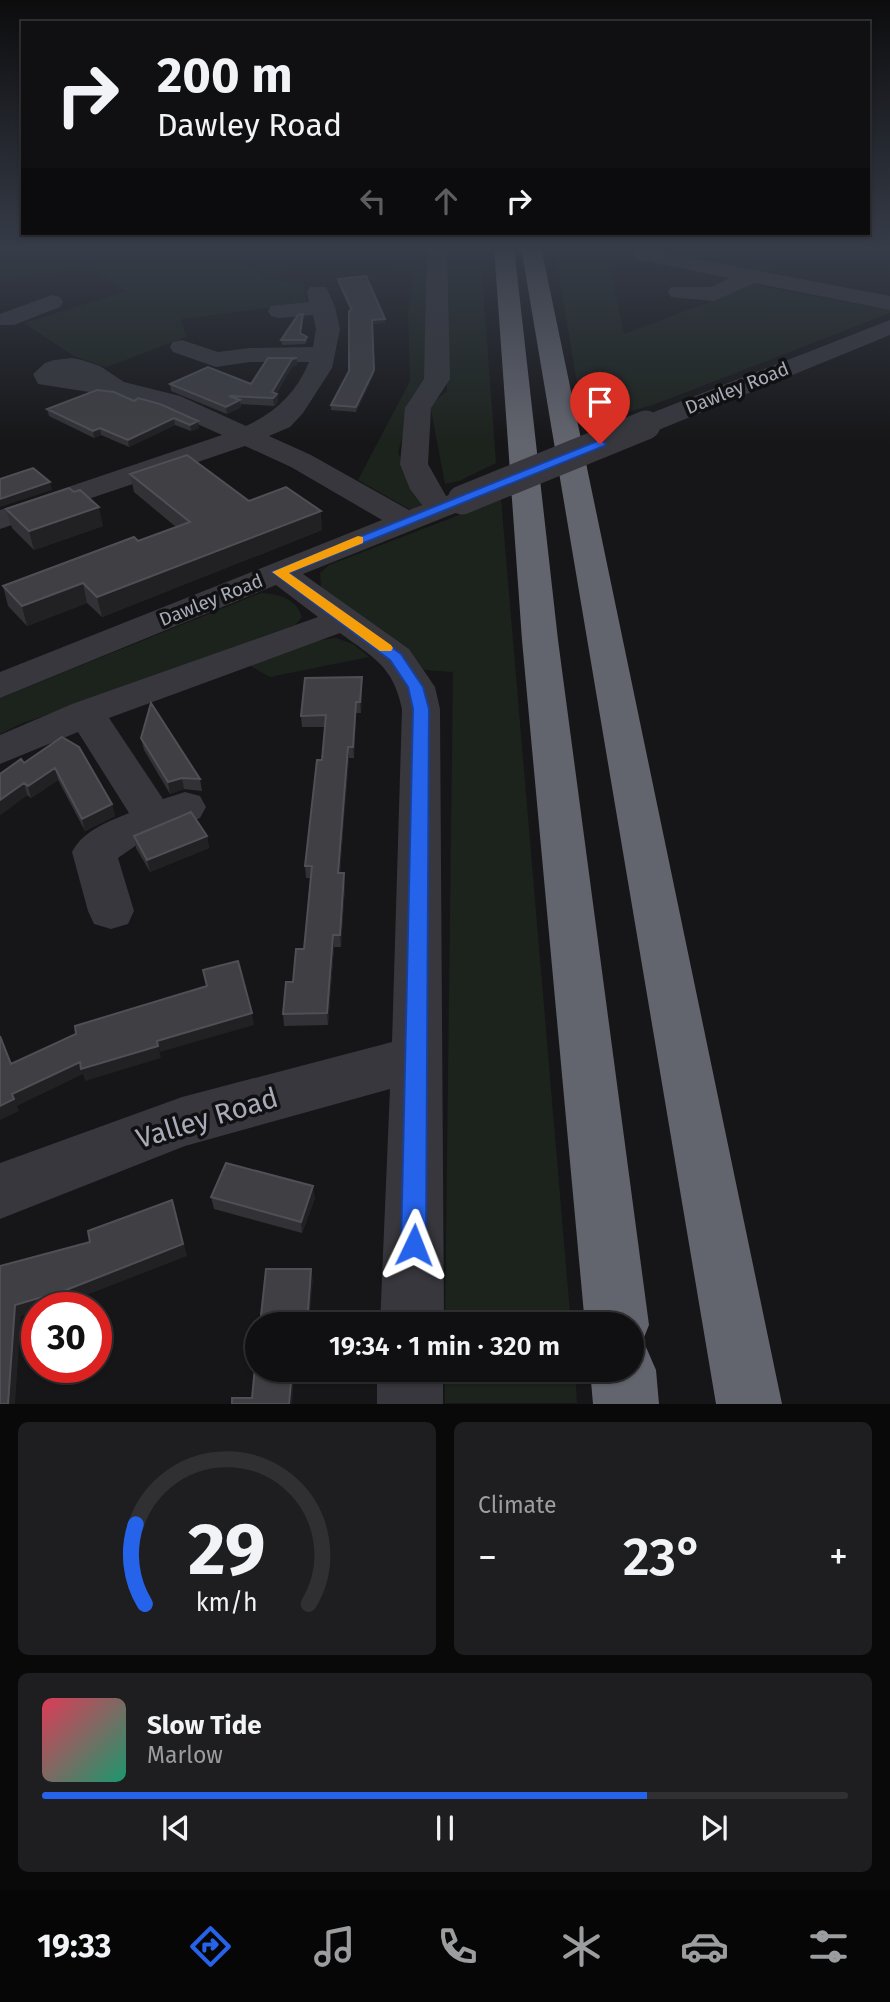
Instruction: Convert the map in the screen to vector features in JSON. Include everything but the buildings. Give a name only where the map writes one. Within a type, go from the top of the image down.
[{"type":"highway","points":[[529,313],[540,640],[616,1312]]},
{"type":"highway","points":[[539,313],[749,1404]]},
{"type":"highway","points":[[624,1382],[626,1404]]},
{"type":"street","points":[[8,320],[26,313]]},
{"type":"street","points":[[0,520],[247,436],[280,421],[294,407],[324,354],[328,329],[324,313]]},
{"type":"street","points":[[437,313],[437,379],[418,408],[414,464],[425,489],[451,504]]},
{"type":"street","name":"Dawley Road","points":[[0,686],[890,327]]},
{"type":"street","points":[[182,347],[216,360],[250,355],[324,354]]},
{"type":"street","points":[[114,388],[171,402],[247,436],[301,461],[407,521]]},
{"type":"street","points":[[279,572],[342,619],[378,641],[398,660],[416,687],[421,709],[412,1312]]},
{"type":"street","points":[[0,751],[86,713],[314,632],[342,619]]},
{"type":"street","points":[[86,713],[154,820],[94,852],[111,911]]},
{"type":"street","name":"Valley Road","points":[[0,1191],[182,1122],[418,1058]]},
{"type":"street","points":[[410,1382],[410,1404]]},
{"type":"shaded area","points":[[58,313],[232,313],[181,319],[186,337],[107,367],[73,356],[24,323]]},
{"type":"shaded area","points":[[408,313],[427,313],[428,377],[411,408],[398,452],[410,486],[422,496],[421,505],[411,510],[358,480],[410,381]]},
{"type":"shaded area","points":[[446,313],[485,313],[496,463],[459,481],[445,484],[430,404],[447,391]]},
{"type":"shaded area","points":[[565,313],[619,313],[624,334],[681,313],[890,313],[653,405],[584,424]]},
{"type":"shaded area","points":[[501,499],[570,1312],[445,1312],[453,672],[412,669],[321,587],[320,573],[329,565]]},
{"type":"shaded area","points":[[261,593],[292,602],[302,617],[295,625],[18,725],[0,734],[0,698]]},
{"type":"shaded area","points":[[336,638],[353,644],[369,657],[270,677],[247,664],[321,640]]},
{"type":"shaded area","points":[[445,1382],[576,1382],[577,1403],[445,1403]]},
{"type":"slow traffic","points":[[358,540],[279,572],[386,648]]},
{"type":"route","points":[[414,1245],[421,709],[416,687],[396,657],[378,641],[342,619],[279,572],[600,444]]}]
